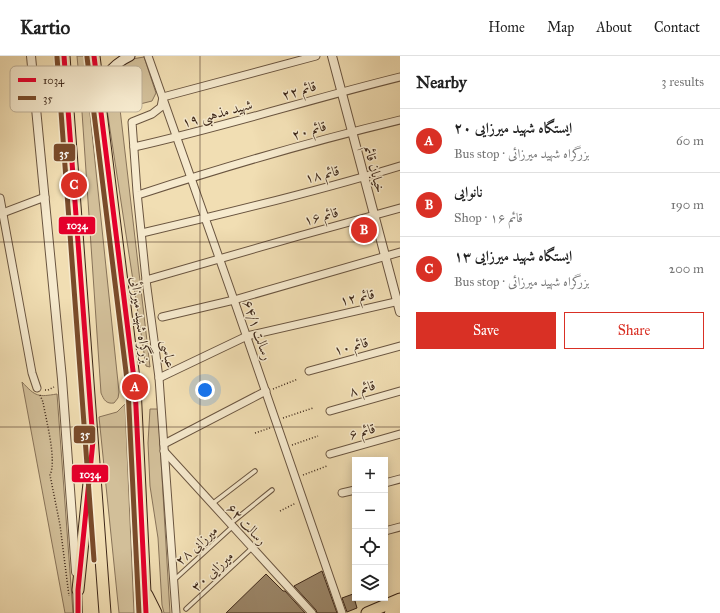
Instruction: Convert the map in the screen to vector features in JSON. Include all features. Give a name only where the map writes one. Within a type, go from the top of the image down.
[{"type":"highway","points":[[64,56],[65,66]]},
{"type":"highway","name":"بزرگراه شهید میرزائی","points":[[94,56],[95,66]]},
{"type":"highway","points":[[68,112],[105,613]]},
{"type":"highway","name":"بزرگراه شهید میرزائی","points":[[101,112],[135,386],[146,613]]},
{"type":"highway","points":[[78,590],[93,441]]},
{"type":"highway","points":[[145,591],[156,613]]},
{"type":"highway","points":[[367,613],[400,599]]},
{"type":"main road","points":[[115,66],[130,56]]},
{"type":"main road","points":[[145,591],[150,613]]},
{"type":"main road","points":[[390,613],[400,609]]},
{"type":"street","points":[[31,56],[32,66]]},
{"type":"street","name":"رسالت ۶۴/۱","points":[[148,56],[206,218],[342,613]]},
{"type":"street","points":[[163,97],[316,56]]},
{"type":"street","name":"خیابان قائم","points":[[332,56],[385,256],[399,301],[400,312]]},
{"type":"street","name":"قائم ۲۲","points":[[264,113],[341,91],[400,77]]},
{"type":"street","name":"عباسی","points":[[163,97],[160,107],[152,114],[132,122],[146,280],[159,378],[176,613]]},
{"type":"street","points":[[37,112],[62,379],[78,590],[78,613]]},
{"type":"street","name":"شهید مذهبی ۱۹","points":[[134,147],[177,137],[264,113]]},
{"type":"street","name":"قائم ۲۰","points":[[141,194],[274,154],[400,120]]},
{"type":"street","name":"قائم ۱۸","points":[[142,233],[364,177],[400,166]]},
{"type":"street","points":[[1,213],[45,197]]},
{"type":"street","points":[[0,198],[1,213],[32,373],[37,388]]},
{"type":"street","name":"قائم ۱۶","points":[[146,280],[400,208]]},
{"type":"street","points":[[162,317],[234,300],[400,252]]},
{"type":"street","name":"قائم ۱۲","points":[[159,378],[247,336],[399,301]]},
{"type":"street","name":"قائم ۱۰","points":[[310,371],[400,346]]},
{"type":"street","name":"قائم ۸","points":[[330,411],[400,391]]},
{"type":"street","points":[[164,448],[266,392]]},
{"type":"street","name":"قائم ۶","points":[[330,454],[400,434]]},
{"type":"street","name":"رسالت ۶۲","points":[[164,448],[212,505],[312,613]]},
{"type":"street","points":[[388,482],[400,479]]},
{"type":"street","points":[[342,493],[352,491]]},
{"type":"street","points":[[388,530],[400,527]]},
{"type":"lane","points":[[212,505],[255,471]]},
{"type":"lane","name":"میرزایی ۲۸","points":[[174,580],[231,526],[272,490]]},
{"type":"lane","name":"میرزایی ۳۰","points":[[186,609],[252,548]]},
{"type":"path","points":[[37,388],[48,390],[56,386],[62,379]]},
{"type":"path","points":[[266,392],[298,379]]},
{"type":"path","points":[[37,388],[43,402],[51,451],[53,468],[50,475],[60,525],[69,598]]},
{"type":"path","points":[[255,434],[276,423],[313,408]]},
{"type":"path","points":[[285,447],[318,436]]},
{"type":"path","points":[[295,478],[327,466]]},
{"type":"path","points":[[280,512],[303,499]]},
{"type":"shaded area","points":[[77,56],[84,56],[85,66],[78,66]]},
{"type":"shaded area","points":[[144,57],[156,93],[152,101],[142,104],[142,66],[120,66],[126,60]]},
{"type":"shaded area","points":[[82,112],[90,112],[119,392],[118,398],[114,403],[109,403],[106,401],[101,393]]},
{"type":"shaded area","points":[[107,112],[120,112],[150,367],[146,366]]},
{"type":"shaded area","points":[[22,382],[31,391],[38,395],[45,396],[57,394],[73,613],[65,613]]},
{"type":"shaded area","points":[[125,404],[134,613],[119,613],[99,417],[117,412]]},
{"type":"shaded area","points":[[150,409],[158,409],[170,613],[164,613],[162,605],[158,538],[150,486],[148,443]]},
{"type":"building","points":[[322,571],[337,613],[317,613],[294,586]]},
{"type":"building","points":[[266,574],[283,591],[285,591],[305,613],[226,613]]},
{"type":"building","points":[[352,594],[352,601],[355,601],[357,608],[347,612],[342,598]]},
{"type":"transit line","name":"1034","points":[[64,56],[65,66]]},
{"type":"transit line","name":"1034","points":[[94,56],[95,66]]},
{"type":"transit line","name":"35","points":[[57,57],[58,66]]},
{"type":"transit line","name":"35","points":[[87,57],[88,66]]},
{"type":"transit line","name":"35","points":[[61,112],[94,560]]},
{"type":"transit line","name":"1034","points":[[68,112],[93,441],[78,590],[78,613]]},
{"type":"transit line","name":"35","points":[[94,112],[128,388],[139,613]]},
{"type":"transit line","name":"1034","points":[[101,112],[135,387],[146,613]]},
{"type":"place","name":"ایستگاه شهید میرزایی ۱۳","points":[[74,185]]},
{"type":"place","name":"نانوایی","points":[[364,230]]},
{"type":"place","name":"ایستگاه شهید میرزایی ۲۰","points":[[135,387]]}]
